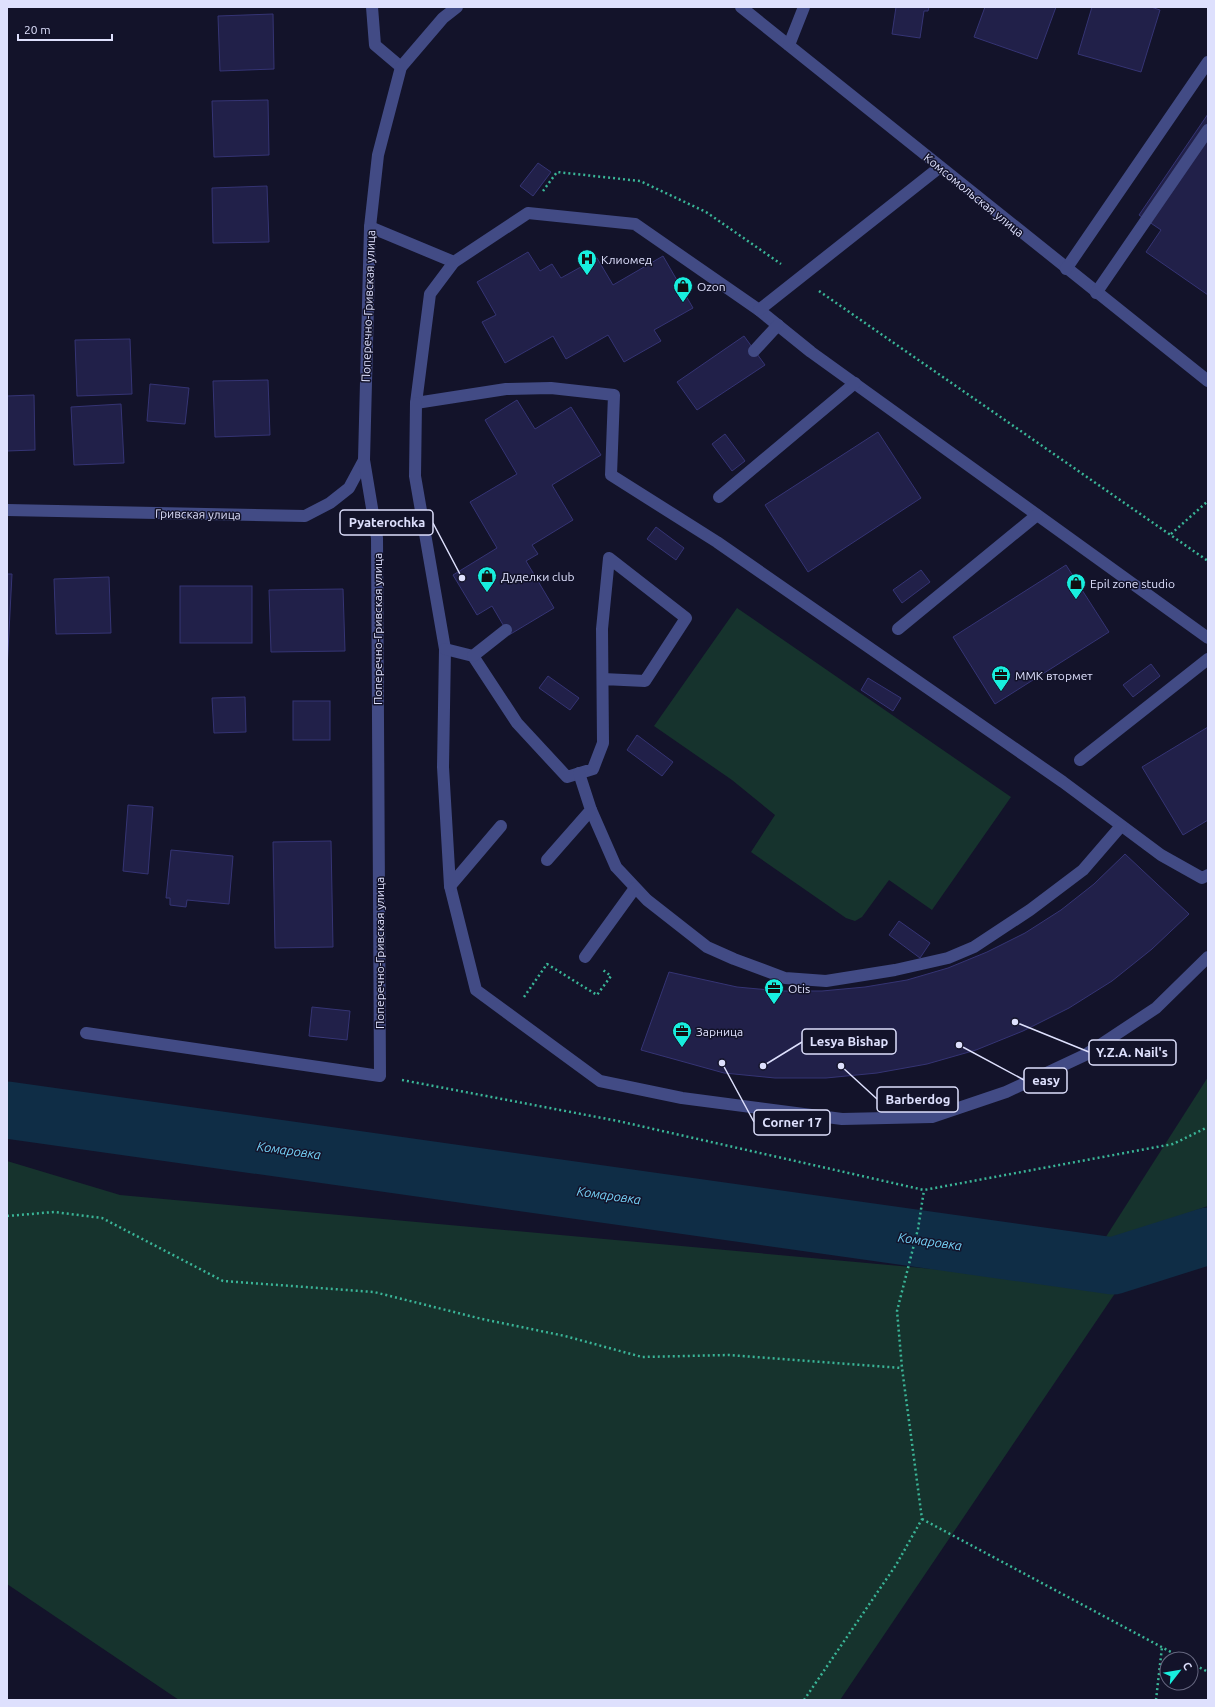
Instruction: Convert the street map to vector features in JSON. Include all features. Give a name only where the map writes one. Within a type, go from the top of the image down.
[{"type":"street","points":[[372,7],[375,45],[402,67],[443,18],[457,7]]},
{"type":"street","name":"Комсомольская улица","points":[[741,7],[1066,269],[1208,381]]},
{"type":"street","points":[[789,45],[804,7]]},
{"type":"street","points":[[1066,269],[1208,62]]},
{"type":"street","name":"Поперечно-Гривская улица","points":[[380,1076],[377,538],[364,460],[370,228],[378,155],[402,67]]},
{"type":"street","points":[[1096,293],[1208,130]]},
{"type":"street","points":[[759,310],[940,167]]},
{"type":"street","points":[[1208,638],[855,384],[759,310],[635,224],[528,213],[454,262],[430,294],[416,403],[415,476],[445,649],[443,767],[450,886],[476,990],[600,1081],[682,1098],[842,1119],[932,1117],[1006,1092],[1085,1055],[1156,1008],[1208,957]]},
{"type":"street","points":[[370,228],[454,262]]},
{"type":"street","points":[[754,350],[778,325]]},
{"type":"street","points":[[719,497],[855,384]]},
{"type":"street","points":[[416,403],[506,389],[552,388],[614,395],[611,475],[717,542],[1063,782],[1161,855],[1202,878],[1208,875]]},
{"type":"street","name":"Гривская улица","points":[[7,510],[305,516],[330,502],[349,488],[364,460]]},
{"type":"street","points":[[898,629],[1037,515]]},
{"type":"street","points":[[445,649],[473,656],[517,722],[567,777],[593,769],[603,742],[602,629],[609,558],[686,618],[645,681],[603,679]]},
{"type":"street","points":[[473,656],[506,630]]},
{"type":"street","points":[[1080,760],[1208,660]]},
{"type":"street","points":[[579,773],[591,810],[616,867],[647,900],[707,947],[734,960],[785,978],[826,981],[895,970],[948,958],[974,947],[1030,910],[1083,870],[1121,826]]},
{"type":"street","points":[[547,860],[591,810]]},
{"type":"street","points":[[450,886],[501,826]]},
{"type":"street","points":[[585,957],[635,888]]},
{"type":"street","points":[[86,1033],[380,1076]]},
{"type":"path","points":[[528,213],[557,172],[640,181],[706,212],[1208,561]]},
{"type":"path","points":[[1171,534],[1208,501]]},
{"type":"path","points":[[511,1016],[547,964],[597,995]]},
{"type":"path","points":[[380,1076],[618,1120],[924,1190],[1172,1144],[1208,1127]]},
{"type":"path","points":[[804,1700],[896,1565],[922,1519],[902,1368],[897,1311],[918,1229],[924,1190]]},
{"type":"path","points":[[7,1216],[54,1212],[102,1218],[223,1281],[374,1292],[482,1319],[565,1336],[642,1357],[729,1354],[902,1368]]},
{"type":"path","points":[[922,1519],[1169,1651]]},
{"type":"path","points":[[1156,1700],[1162,1647]]},
{"type":"path","points":[[1199,1667],[1208,1672]]},
{"type":"green space","points":[[737,608],[1011,797],[932,910],[889,880],[862,917],[855,921],[846,918],[751,852],[775,815],[732,780],[654,726]]},
{"type":"green space","points":[[1208,1077],[1208,1206],[1102,1243]]},
{"type":"green space","points":[[7,1161],[120,1195],[1120,1286],[840,1700],[179,1700],[7,1584]]},
{"type":"building","points":[[896,7],[929,7],[928,11],[924,11],[920,38],[892,34]]},
{"type":"building","points":[[985,7],[1056,7],[1037,59],[974,37]]},
{"type":"building","points":[[1092,7],[1151,7],[1160,10],[1141,72],[1078,54]]},
{"type":"building","points":[[273,14],[274,69],[220,71],[218,16]]},
{"type":"building","points":[[268,100],[269,155],[214,157],[212,101]]},
{"type":"building","points":[[1208,114],[1208,295],[1146,252],[1161,230],[1139,215]]},
{"type":"building","points":[[538,163],[551,172],[533,196],[520,186]]},
{"type":"building","points":[[267,186],[269,242],[213,243],[212,188]]},
{"type":"building","points":[[528,252],[540,271],[552,264],[561,278],[597,258],[613,285],[663,256],[693,308],[654,330],[661,341],[624,362],[608,335],[566,359],[553,336],[505,363],[482,322],[496,315],[477,282]]},
{"type":"building","points":[[744,336],[765,365],[697,410],[677,382]]},
{"type":"building","points":[[130,339],[132,394],[77,396],[75,340]]},
{"type":"building","points":[[268,380],[270,435],[215,437],[213,381]]},
{"type":"building","points":[[150,384],[189,388],[185,424],[147,421]]},
{"type":"building","points":[[34,395],[35,450],[7,451],[7,396]]},
{"type":"building","points":[[517,400],[535,429],[571,407],[601,455],[552,485],[573,520],[532,545],[538,554],[526,561],[554,608],[509,635],[492,606],[477,615],[453,575],[497,548],[470,502],[517,474],[485,420]]},
{"type":"building","points":[[121,404],[124,463],[74,465],[71,407]]},
{"type":"building","points":[[878,432],[921,498],[808,572],[765,505]]},
{"type":"building","points":[[725,434],[745,461],[732,471],[712,444]]},
{"type":"building","points":[[656,527],[684,548],[676,560],[647,539]]},
{"type":"building","points":[[1066,565],[1109,632],[995,704],[953,637]]},
{"type":"building","points":[[921,570],[930,582],[902,603],[893,590]]},
{"type":"building","points":[[7,574],[12,574],[7,670]]},
{"type":"building","points":[[109,577],[111,633],[56,634],[54,579]]},
{"type":"building","points":[[180,586],[252,586],[252,643],[180,643]]},
{"type":"building","points":[[343,589],[345,651],[271,652],[269,590]]},
{"type":"building","points":[[1151,664],[1160,676],[1133,697],[1123,685]]},
{"type":"building","points":[[548,676],[579,698],[570,710],[539,688]]},
{"type":"building","points":[[868,678],[901,698],[893,711],[861,690]]},
{"type":"building","points":[[245,697],[246,732],[214,733],[212,698]]},
{"type":"building","points":[[293,701],[330,701],[330,740],[293,740]]},
{"type":"building","points":[[1208,727],[1208,820],[1183,835],[1142,767]]},
{"type":"building","points":[[637,735],[673,762],[662,776],[627,750]]},
{"type":"building","points":[[128,805],[153,807],[148,874],[123,871]]},
{"type":"building","points":[[331,841],[333,947],[275,948],[273,842]]},
{"type":"building","points":[[171,850],[233,856],[229,904],[187,900],[186,907],[170,905],[170,898],[166,898]]},
{"type":"building","points":[[1125,854],[1189,914],[1152,949],[1112,981],[1069,1008],[1023,1031],[976,1050],[927,1064],[877,1073],[826,1078],[775,1078],[724,1073],[641,1050],[669,972],[737,987],[780,991],[822,991],[865,987],[907,980],[948,968],[987,952],[1025,933],[1061,910],[1094,884]]},
{"type":"building","points":[[899,921],[930,943],[920,958],[889,935]]},
{"type":"building","points":[[312,1007],[350,1011],[347,1040],[309,1036]]},
{"type":"waterway","name":"Комаровка","points":[[7,1110],[1113,1266],[1208,1236]]},
{"type":"place","name":"Клиомед","points":[[587,276]]},
{"type":"place","name":"Ozon","points":[[683,303]]},
{"type":"place","name":"Pyaterochka","points":[[462,578]]},
{"type":"place","name":"Дуделки club","points":[[487,593]]},
{"type":"place","name":"Epil zone studio","points":[[1076,600]]},
{"type":"place","name":"ММК втормет","points":[[1001,692]]},
{"type":"place","name":"Otis","points":[[774,1005]]},
{"type":"place","name":"Y.Z.A. Nail's","points":[[1015,1022]]},
{"type":"place","name":"easy","points":[[959,1045]]},
{"type":"place","name":"Зарница","points":[[682,1048]]},
{"type":"place","name":"Corner 17","points":[[722,1063]]},
{"type":"place","name":"Lesya Bishap","points":[[763,1066]]},
{"type":"place","name":"Barberdog","points":[[841,1066]]}]
